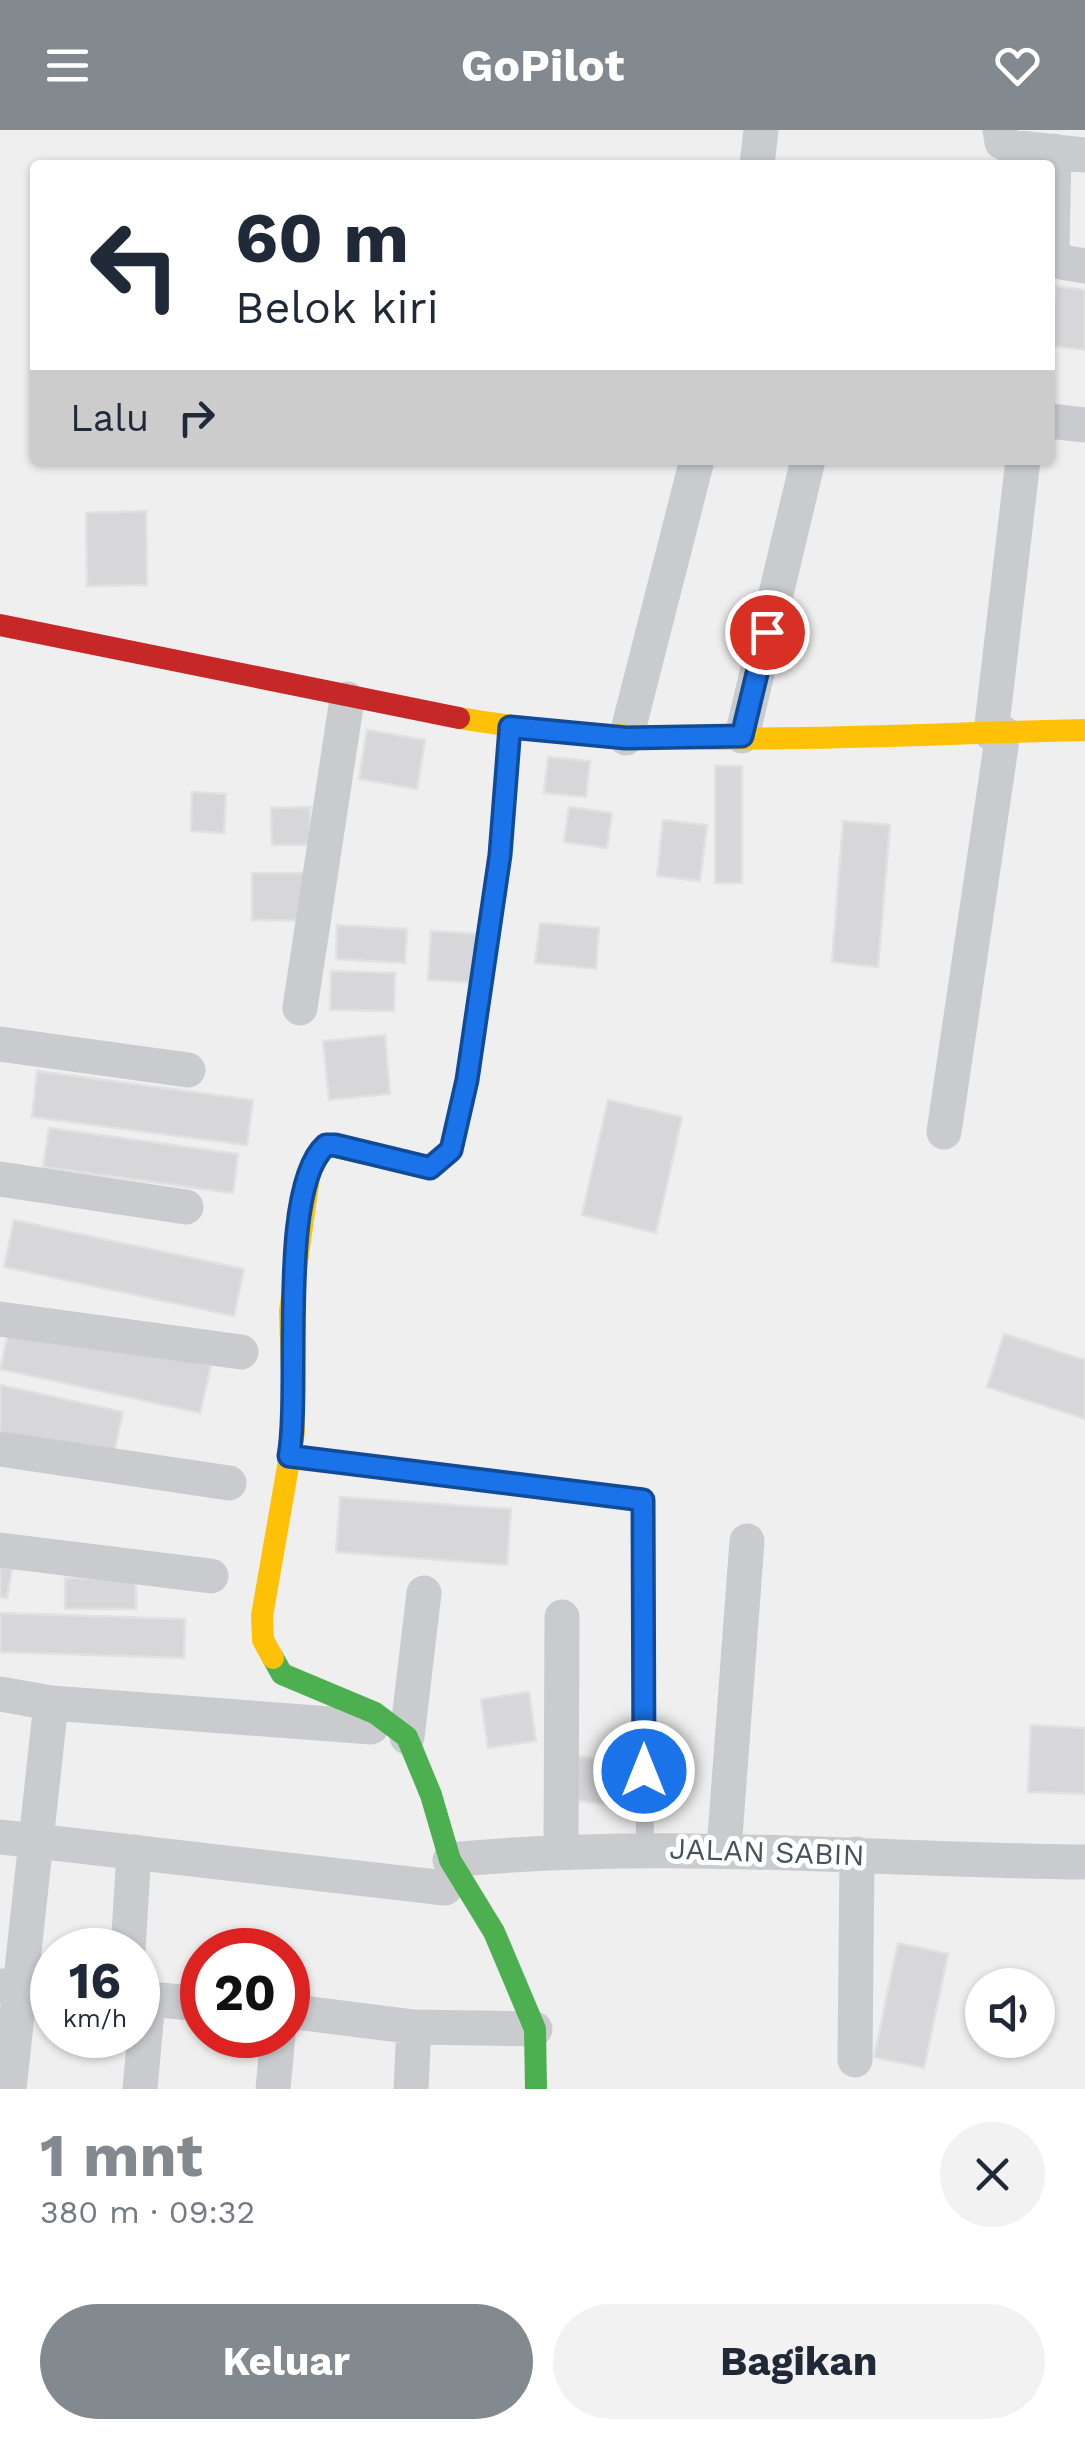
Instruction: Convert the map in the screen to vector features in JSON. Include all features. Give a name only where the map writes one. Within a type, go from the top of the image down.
[{"type":"street","points":[[757,160],[760,130]]},
{"type":"street","points":[[1000,130],[1002,142],[1012,147],[1070,153],[1063,266]]},
{"type":"street","points":[[1055,422],[1085,425]]},
{"type":"street","points":[[626,738],[696,465]]},
{"type":"street","points":[[742,736],[807,465]]},
{"type":"street","points":[[944,1132],[997,734],[1024,465]]},
{"type":"street","points":[[0,625],[347,699],[510,727],[626,738],[1085,730]]},
{"type":"street","points":[[300,1008],[347,699]]},
{"type":"street","points":[[510,727],[481,993],[451,1150],[430,1168],[335,1145],[326,1145],[316,1154],[300,1221],[290,1311],[294,1432],[262,1616],[263,1640],[282,1674],[376,1713],[407,1737],[432,1796],[448,1874],[494,1932],[535,2029],[536,2089]]},
{"type":"street","points":[[0,1044],[188,1070]]},
{"type":"street","points":[[0,1179],[186,1206]]},
{"type":"street","points":[[0,1319],[241,1352]]},
{"type":"street","points":[[0,1449],[229,1484]]},
{"type":"street","points":[[724,1850],[747,1541]]},
{"type":"street","points":[[0,1550],[211,1576]]},
{"type":"street","points":[[407,1737],[424,1592]]},
{"type":"street","points":[[561,1849],[562,1616]]},
{"type":"street","points":[[0,1694],[51,1702],[372,1728]]},
{"type":"street","points":[[9,2089],[24,1988],[17,1839],[51,1702]]},
{"type":"street","name":"JALAN SABIN","points":[[17,1839],[134,1852],[448,1874],[561,1849],[724,1850],[1085,1862]]},
{"type":"street","points":[[129,1928],[134,1852]]},
{"type":"street","points":[[855,2060],[857,1854]]},
{"type":"street","points":[[310,2013],[414,2026],[535,2029]]},
{"type":"street","points":[[411,2089],[414,2026]]},
{"type":"street","points":[[140,2089],[141,2058]]},
{"type":"street","points":[[273,2089],[276,2058]]},
{"type":"lane","points":[[289,1456],[643,1500],[645,1849]]},
{"type":"building","points":[[1056,286],[1085,290],[1085,350],[1055,347]]},
{"type":"building","points":[[146,511],[147,585],[87,586],[86,513]]},
{"type":"building","points":[[367,730],[425,740],[417,789],[359,779]]},
{"type":"building","points":[[548,757],[590,761],[586,797],[544,793]]},
{"type":"building","points":[[715,766],[742,766],[742,883],[715,883]]},
{"type":"building","points":[[192,792],[226,794],[224,833],[191,831]]},
{"type":"building","points":[[310,807],[311,845],[272,845],[271,808]]},
{"type":"building","points":[[569,807],[612,813],[607,848],[564,842]]},
{"type":"building","points":[[663,820],[707,825],[700,881],[657,876]]},
{"type":"building","points":[[843,821],[890,825],[878,967],[832,962]]},
{"type":"building","points":[[252,873],[314,873],[313,921],[252,920]]},
{"type":"building","points":[[540,923],[599,928],[596,969],[535,963]]},
{"type":"building","points":[[337,925],[407,929],[405,963],[336,959]]},
{"type":"building","points":[[431,931],[482,934],[479,983],[428,980]]},
{"type":"building","points":[[331,971],[395,973],[394,1011],[330,1010]]},
{"type":"building","points":[[385,1035],[390,1094],[329,1100],[323,1041]]},
{"type":"building","points":[[37,1071],[253,1100],[247,1145],[32,1117]]},
{"type":"building","points":[[608,1100],[682,1117],[656,1233],[582,1215]]},
{"type":"building","points":[[49,1128],[238,1154],[233,1193],[43,1167]]},
{"type":"building","points":[[14,1220],[244,1269],[234,1316],[4,1267]]},
{"type":"building","points":[[11,1322],[211,1365],[200,1413],[0,1369]]},
{"type":"building","points":[[1004,1334],[1085,1360],[1085,1419],[987,1387]]},
{"type":"building","points":[[0,1385],[123,1412],[113,1457],[0,1433]]},
{"type":"building","points":[[340,1497],[511,1509],[507,1565],[336,1552]]},
{"type":"building","points":[[0,1567],[12,1569],[7,1598],[0,1597]]},
{"type":"building","points":[[65,1578],[136,1578],[136,1609],[65,1609]]},
{"type":"building","points":[[0,1613],[185,1619],[184,1658],[0,1652]]},
{"type":"building","points":[[529,1692],[536,1741],[488,1748],[481,1699]]},
{"type":"building","points":[[1031,1725],[1085,1728],[1085,1794],[1028,1792]]},
{"type":"building","points":[[572,1755],[636,1766],[629,1809],[565,1798]]},
{"type":"building","points":[[898,1943],[948,1954],[924,2068],[874,2057]]},
{"type":"traffic: fast","points":[[310,1170],[326,1145],[430,1168],[451,1150],[467,1080],[500,855],[510,727]]},
{"type":"traffic: fast","points":[[273,1658],[282,1674],[375,1713],[407,1737],[431,1795],[450,1860],[494,1932],[535,2029],[536,2089]]},
{"type":"traffic: slow","points":[[459,718],[536,729],[693,738],[1085,730]]},
{"type":"traffic: slow","points":[[273,1658],[263,1640],[262,1616],[294,1432],[290,1311],[310,1170]]},
{"type":"traffic: jam","points":[[0,625],[459,718]]},
{"type":"route","points":[[644,1771],[643,1500],[289,1456],[294,1432],[290,1311],[300,1221],[316,1154],[326,1145],[335,1145],[430,1168],[451,1150],[481,993],[500,855],[510,727],[626,738],[742,736],[767,632]]}]
